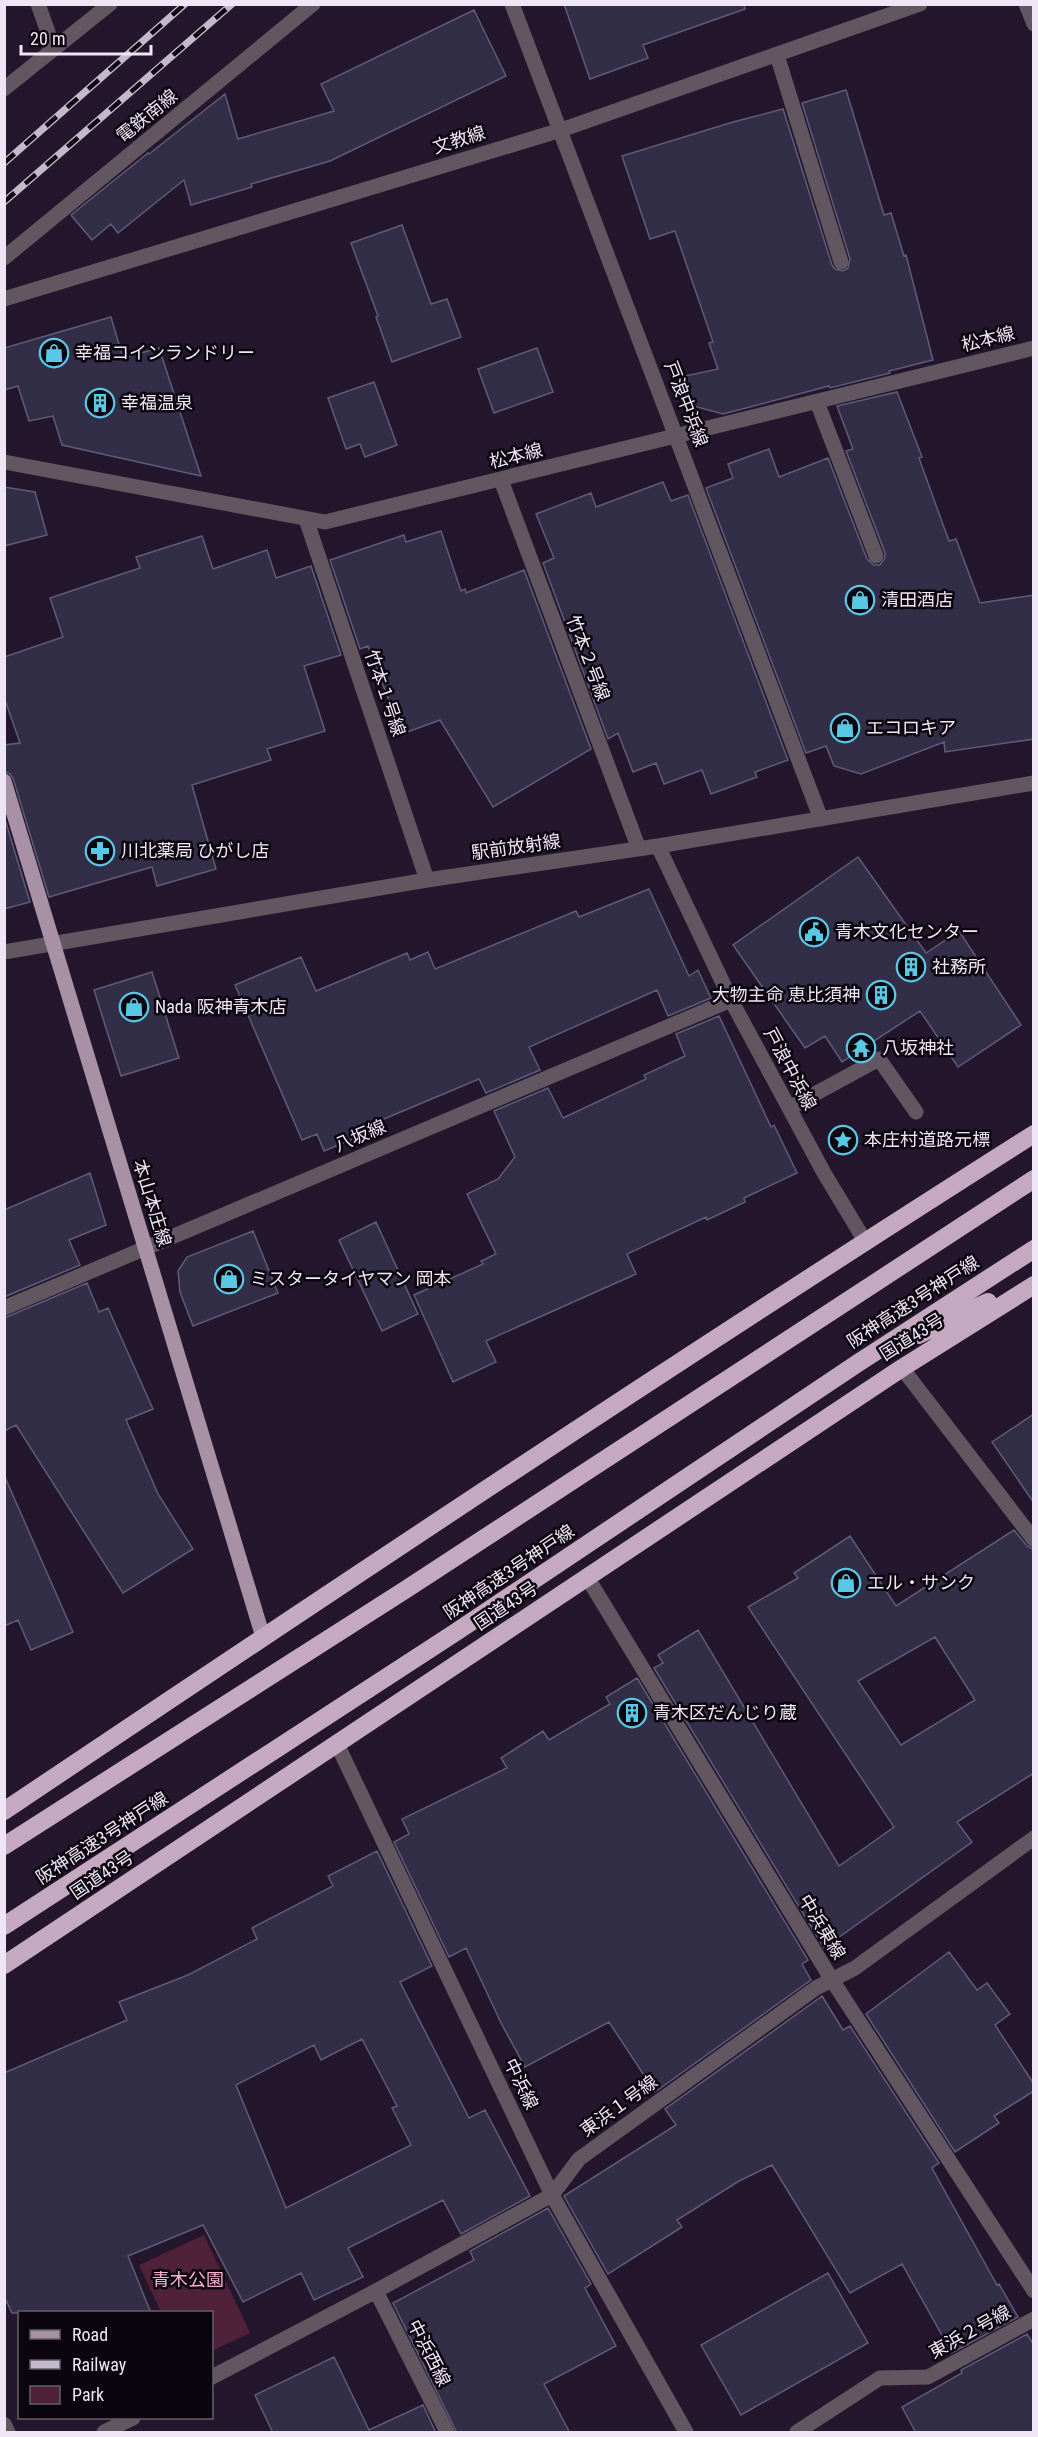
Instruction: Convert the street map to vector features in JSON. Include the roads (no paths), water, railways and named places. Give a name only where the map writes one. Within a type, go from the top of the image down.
[{"type":"highway","points":[[4,1811],[263,1637],[865,1241],[1034,1134]]},
{"type":"highway","name":"阪神高速3号神戸線","points":[[4,1846],[405,1590],[1034,1179]]},
{"type":"highway","name":"阪神高速3号神戸線","points":[[4,1926],[456,1632],[858,1363],[1034,1249]]},
{"type":"highway","points":[[858,1363],[1034,1283]]},
{"type":"highway","name":"国道43号","points":[[4,1965],[902,1368],[1034,1283]]},
{"type":"main road","name":"本山本庄線","points":[[4,781],[263,1637]]},
{"type":"street","points":[[38,4],[54,49]]},
{"type":"street","points":[[4,89],[110,4]]},
{"type":"street","name":"電鉄南線","points":[[4,258],[314,4]]},
{"type":"street","name":"戸浪中浜線","points":[[512,4],[821,819]]},
{"type":"street","name":"文教線","points":[[4,299],[561,130],[920,4]]},
{"type":"street","points":[[1026,4],[1034,24]]},
{"type":"street","points":[[777,55],[841,262]]},
{"type":"street","name":"松本線","points":[[4,462],[325,522],[1034,348]]},
{"type":"street","points":[[817,402],[876,556]]},
{"type":"street","name":"竹本２号線","points":[[501,480],[639,849]]},
{"type":"street","name":"竹本１号線","points":[[306,519],[427,880]]},
{"type":"street","name":"駅前放射線","points":[[4,952],[427,880],[658,846],[1034,783]]},
{"type":"street","name":"戸浪中浜線","points":[[658,846],[731,1000],[824,1173],[865,1241]]},
{"type":"street","name":"八坂線","points":[[4,1308],[731,1000]]},
{"type":"street","points":[[789,1108],[879,1059],[916,1112]]},
{"type":"street","points":[[902,1368],[1034,1540]]},
{"type":"street","name":"中浜東線","points":[[587,1577],[832,1980],[1034,2291]]},
{"type":"street","name":"中浜線","points":[[337,1744],[552,2195],[686,2433]]},
{"type":"street","name":"東浜１号線","points":[[213,2376],[552,2195],[579,2159],[816,1988],[855,1968],[1034,1838]]},
{"type":"street","name":"中浜西線","points":[[376,2291],[447,2433]]},
{"type":"street","name":"東浜２号線","points":[[797,2433],[880,2378],[928,2377],[1034,2319]]},
{"type":"street","points":[[104,2433],[131,2419]]},
{"type":"street","points":[[4,2424],[8,2433]]},
{"type":"railway","points":[[4,163],[185,4]]},
{"type":"railway","points":[[4,202],[232,4]]},
{"type":"place","name":"幸福コインランドリー","points":[[54,353]]},
{"type":"place","name":"幸福温泉","points":[[100,403]]},
{"type":"place","name":"清田酒店","points":[[860,600]]},
{"type":"place","name":"エコロキア","points":[[845,728]]},
{"type":"place","name":"川北薬局 ひがし店","points":[[100,851]]},
{"type":"place","name":"青木文化センター","points":[[814,932]]},
{"type":"place","name":"社務所","points":[[911,967]]},
{"type":"place","name":"大物主命 恵比須神","points":[[881,995]]},
{"type":"place","name":"Nada 阪神青木店","points":[[134,1007]]},
{"type":"place","name":"八坂神社","points":[[861,1048]]},
{"type":"place","name":"本庄村道路元標","points":[[843,1140]]},
{"type":"place","name":"ミスタータイヤマン 岡本","points":[[229,1279]]},
{"type":"place","name":"エル・サンク","points":[[846,1583]]},
{"type":"place","name":"青木区だんじり蔵","points":[[632,1713]]},
{"type":"park label","name":"青木公園","points":[[188,2280]]}]
